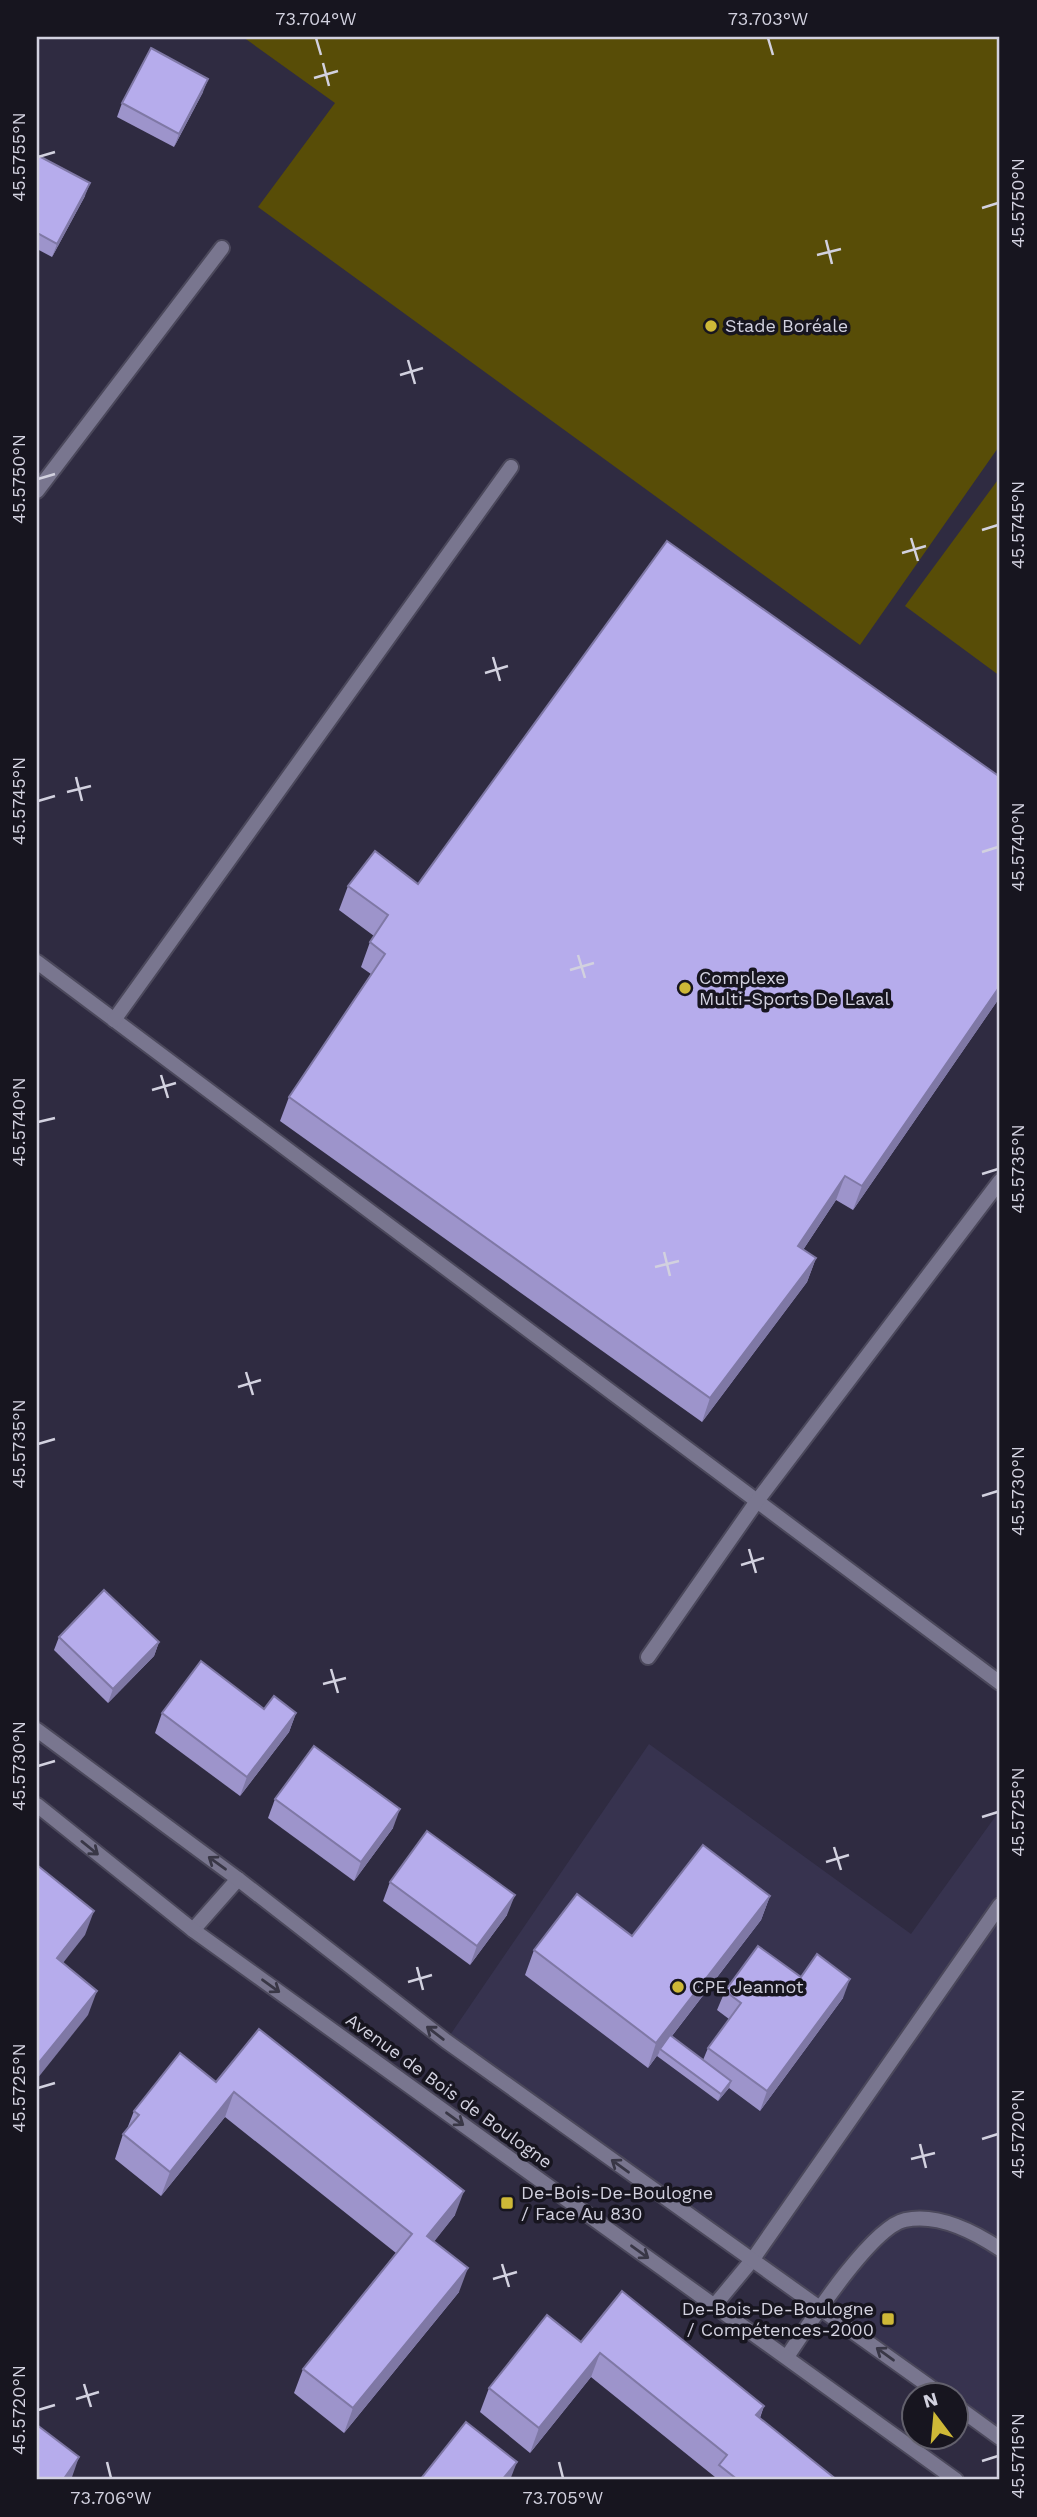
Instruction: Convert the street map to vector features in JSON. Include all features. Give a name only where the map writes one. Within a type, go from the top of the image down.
[{"type":"street","points":[[37,491],[222,248]]},
{"type":"street","points":[[114,1020],[511,467]]},
{"type":"street","points":[[37,962],[1000,1683]]},
{"type":"street","points":[[648,1657],[757,1501],[1000,1181]]},
{"type":"street","points":[[37,1730],[238,1879],[446,2041],[920,2380]]},
{"type":"street","name":"Avenue de Bois de Boulogne","points":[[37,1805],[193,1930],[956,2480]]},
{"type":"street","points":[[193,1930],[238,1879]]},
{"type":"street","points":[[714,2306],[753,2259],[1000,1905]]},
{"type":"street","points":[[787,2357],[821,2307],[873,2241],[903,2220],[937,2219],[982,2236],[1000,2249]]},
{"type":"street","points":[[970,2416],[1000,2438]]},
{"type":"shaded area","name":"Stade Boréale","points":[[243,37],[1000,37],[1000,445],[860,645],[258,207],[335,103]]},
{"type":"shaded area","points":[[1000,477],[1000,676],[905,606]]},
{"type":"shaded area","points":[[649,1744],[911,1934],[1000,1810],[1000,2438],[970,2416],[970,2380],[920,2380],[446,2041]]},
{"type":"building","points":[[151,48],[208,79],[179,134],[122,103]]},
{"type":"building","points":[[37,155],[90,183],[57,244],[37,233]]},
{"type":"building","name":"Complexe Multi-Sports De Laval","points":[[667,541],[1000,777],[1000,986],[862,1186],[845,1176],[798,1246],[816,1258],[710,1398],[289,1097],[385,954],[370,942],[388,915],[348,886],[375,851],[418,884]]},
{"type":"building","points":[[104,1590],[159,1642],[113,1689],[59,1637]]},
{"type":"building","points":[[201,1661],[264,1709],[274,1696],[296,1713],[247,1777],[162,1713]]},
{"type":"building","points":[[314,1746],[400,1809],[361,1862],[275,1799]]},
{"type":"building","points":[[427,1831],[515,1895],[477,1946],[390,1882]]},
{"type":"building","points":[[703,1845],[770,1896],[656,2043],[534,1950],[577,1894],[632,1936]]},
{"type":"building","points":[[37,1865],[94,1911],[57,1958],[97,1991],[37,2065]]},
{"type":"building","points":[[758,1946],[801,1977],[817,1954],[850,1979],[767,2091],[708,2048],[741,2003],[725,1991]]},
{"type":"building","points":[[259,2029],[464,2191],[427,2236],[468,2268],[353,2408],[303,2369],[412,2234],[234,2092],[170,2172],[123,2134],[139,2115],[134,2111],[180,2053],[216,2082]]},
{"type":"building","points":[[670,2035],[731,2081],[721,2094],[660,2049]]},
{"type":"building","points":[[622,2291],[764,2406],[756,2415],[837,2480],[738,2480],[719,2465],[727,2455],[600,2353],[539,2428],[489,2388],[547,2315],[581,2342]]},
{"type":"building","points":[[466,2422],[517,2462],[502,2480],[420,2480]]},
{"type":"building","points":[[37,2425],[79,2457],[63,2480],[37,2480]]},
{"type":"place","name":"Stade Boréale","points":[[711,326]]},
{"type":"place","name":"Complexe Multi-Sports De Laval","points":[[685,988]]},
{"type":"place","name":"CPE Jeannot","points":[[678,1987]]},
{"type":"place","name":"De-Bois-De-Boulogne / Face Au 830","points":[[507,2203]]},
{"type":"place","name":"De-Bois-De-Boulogne / Compétences-2000","points":[[888,2319]]}]
